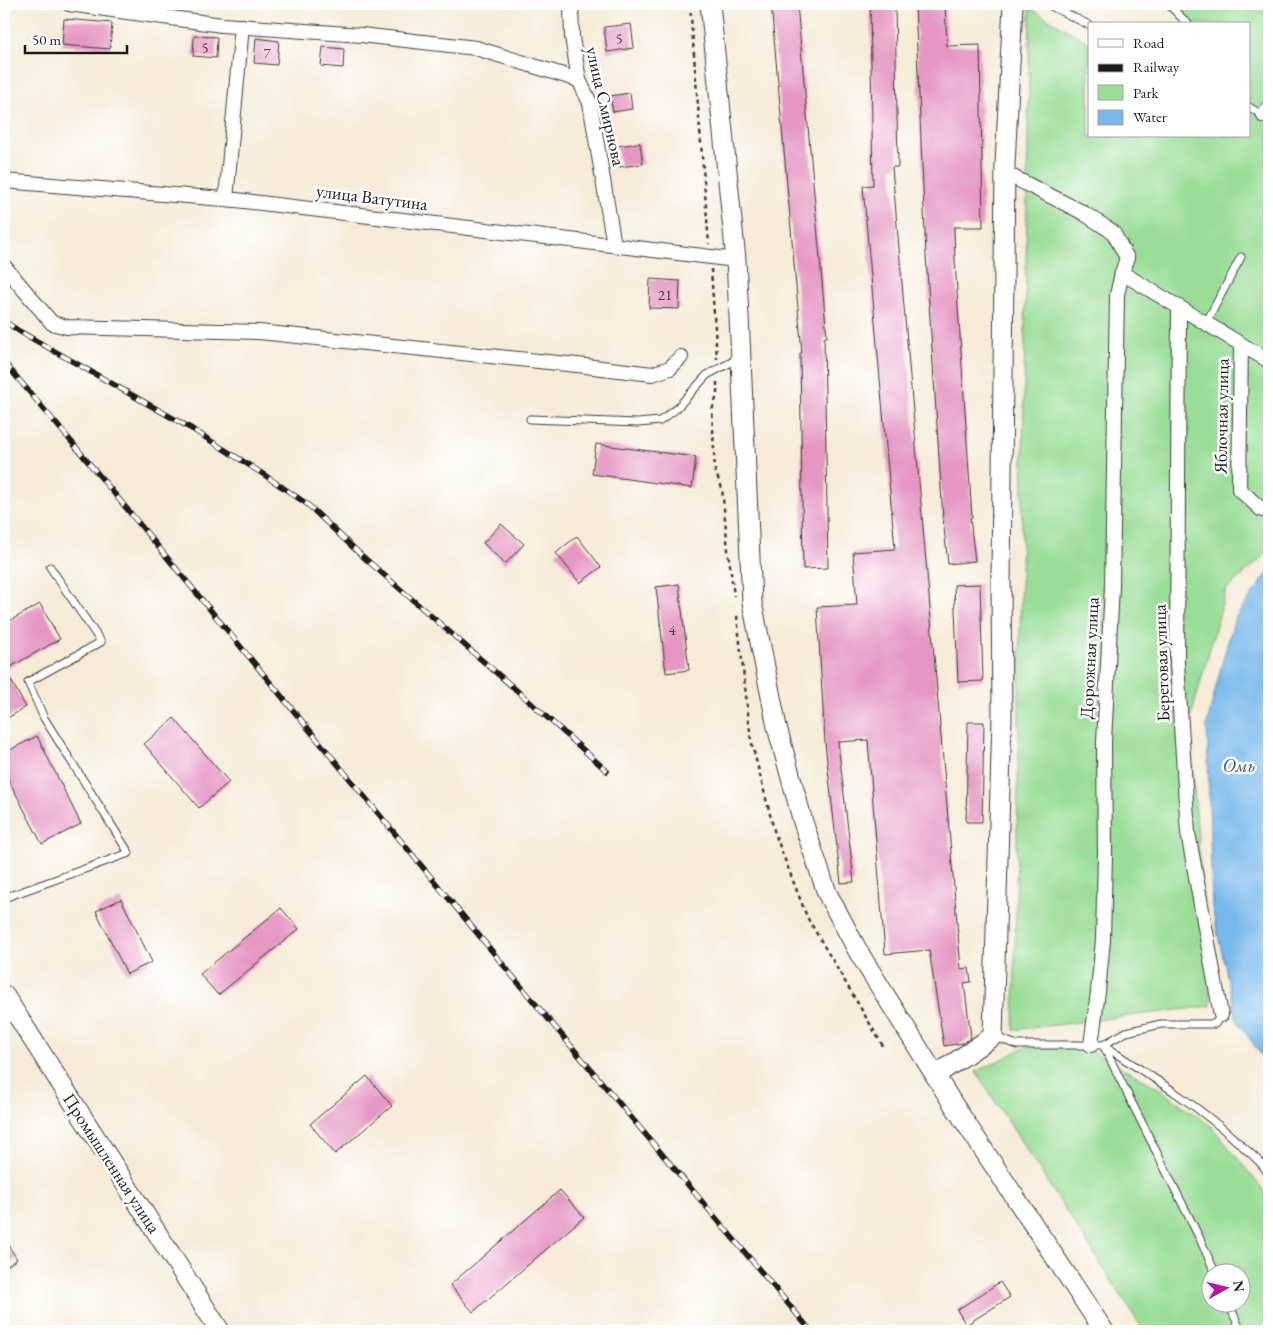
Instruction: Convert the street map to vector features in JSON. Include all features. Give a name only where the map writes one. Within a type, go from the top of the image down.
[{"type":"street","points":[[69,4],[222,25],[361,35],[476,48],[579,80]]},
{"type":"street","name":"улица Смирнова","points":[[571,4],[572,37],[579,80],[590,103],[614,245]]},
{"type":"street","points":[[710,4],[736,260],[752,602],[780,737],[803,822],[827,893],[859,952],[953,1104],[1104,1331]]},
{"type":"street","points":[[936,1075],[993,1036],[1002,717],[1001,581],[1005,174],[1013,4]]},
{"type":"street","points":[[226,199],[242,26]]},
{"type":"street","name":"Дорожная улица","points":[[1005,174],[1082,212],[1113,232],[1127,258],[1117,295],[1112,586],[1104,742],[1105,855],[1103,940],[1098,992],[1097,1045]]},
{"type":"street","name":"улица Ватутина","points":[[4,181],[226,199],[736,260]]},
{"type":"street","points":[[4,266],[52,323],[67,327],[259,332],[576,364],[652,374],[670,368],[681,357]]},
{"type":"street","points":[[1122,273],[1269,361]]},
{"type":"street","name":"Береговая улица","points":[[1179,307],[1177,663],[1188,833],[1222,1015]]},
{"type":"street","name":"Яблочная улица","points":[[1241,344],[1239,489],[1262,510]]},
{"type":"street","name":"Промышленная улица","points":[[4,995],[220,1331]]},
{"type":"lane","points":[[1047,4],[1088,25]]},
{"type":"lane","points":[[1168,4],[1186,22]]},
{"type":"lane","points":[[1250,107],[1266,112]]},
{"type":"lane","points":[[1206,323],[1241,257]]},
{"type":"lane","points":[[530,419],[638,423],[660,421],[676,408],[707,375],[741,357]]},
{"type":"lane","points":[[4,898],[128,853],[44,718],[28,682],[101,642],[50,567]]},
{"type":"lane","points":[[993,1036],[1017,1045],[1097,1045],[1126,1032],[1160,1024],[1215,1024],[1222,1015]]},
{"type":"lane","points":[[1097,1045],[1167,1087],[1221,1126],[1263,1165],[1269,1175]]},
{"type":"lane","points":[[1097,1045],[1210,1262]]},
{"type":"lane","points":[[1232,1312],[1241,1331]]},
{"type":"green space","points":[[1168,4],[1269,4],[1269,551],[1226,590],[1189,724],[1211,1006],[1014,1030],[1030,8],[1088,42],[1088,138],[1250,138],[1250,22],[1186,22]]},
{"type":"green space","points":[[1038,1041],[1093,1052],[1157,1087],[1212,1127],[1269,1197],[1269,1331],[1144,1331],[976,1072]]},
{"type":"water","name":"Омь","points":[[1269,572],[1269,1066],[1237,1021],[1212,908],[1207,724],[1235,618]]},
{"type":"building","points":[[771,4],[797,4],[827,337],[824,338],[828,568],[803,569],[800,353],[802,353]]},
{"type":"building","points":[[870,4],[895,4],[898,167],[892,167],[961,969],[969,968],[971,982],[964,983],[971,1037],[963,1043],[944,1046],[929,950],[885,954],[868,740],[838,742],[854,882],[841,883],[825,743],[817,607],[857,605],[853,552],[895,549],[863,186],[873,185]]},
{"type":"building","points":[[915,4],[945,4],[947,46],[980,45],[983,227],[954,227],[972,517],[970,518],[975,561],[948,564],[943,519],[926,256]]},
{"type":"building","points":[[64,19],[112,23],[110,49],[62,45]]},
{"type":"building","points":[[631,24],[634,48],[607,52],[604,27]]},
{"type":"building","points":[[194,36],[217,37],[216,58],[193,56]]},
{"type":"building","points":[[256,38],[279,41],[277,65],[254,63]]},
{"type":"building","points":[[323,47],[344,49],[343,68],[321,66]]},
{"type":"building","points":[[630,93],[632,109],[613,112],[610,96]]},
{"type":"building","points":[[640,143],[643,164],[620,167],[617,146]]},
{"type":"building","points":[[650,279],[680,281],[679,309],[649,308]]},
{"type":"building","points":[[596,444],[696,457],[692,488],[592,474]]},
{"type":"building","points":[[501,524],[524,544],[505,564],[483,543]]},
{"type":"building","points":[[577,536],[601,567],[580,583],[556,553]]},
{"type":"building","points":[[679,584],[689,670],[666,673],[656,587]]},
{"type":"building","points":[[980,584],[983,681],[958,682],[954,585]]},
{"type":"building","points":[[40,604],[60,639],[5,670],[26,707],[4,720],[4,624]]},
{"type":"building","points":[[174,718],[229,782],[199,808],[144,744]]},
{"type":"building","points":[[968,722],[984,722],[982,822],[966,822]]},
{"type":"building","points":[[37,736],[81,824],[42,844],[4,771],[4,753]]},
{"type":"building","points":[[121,899],[152,962],[127,974],[96,911]]},
{"type":"building","points":[[281,908],[299,929],[218,995],[200,974]]},
{"type":"building","points":[[367,1076],[392,1106],[335,1154],[310,1124]]},
{"type":"building","points":[[560,1190],[584,1217],[473,1312],[450,1285]]},
{"type":"building","points":[[4,1239],[17,1259],[4,1268]]},
{"type":"building","points":[[1000,1282],[1010,1297],[966,1325],[957,1310]]},
{"type":"railway","points":[[4,321],[192,429],[307,504],[360,554],[607,771]]},
{"type":"railway","points":[[4,362],[534,1002],[811,1331]]}]
